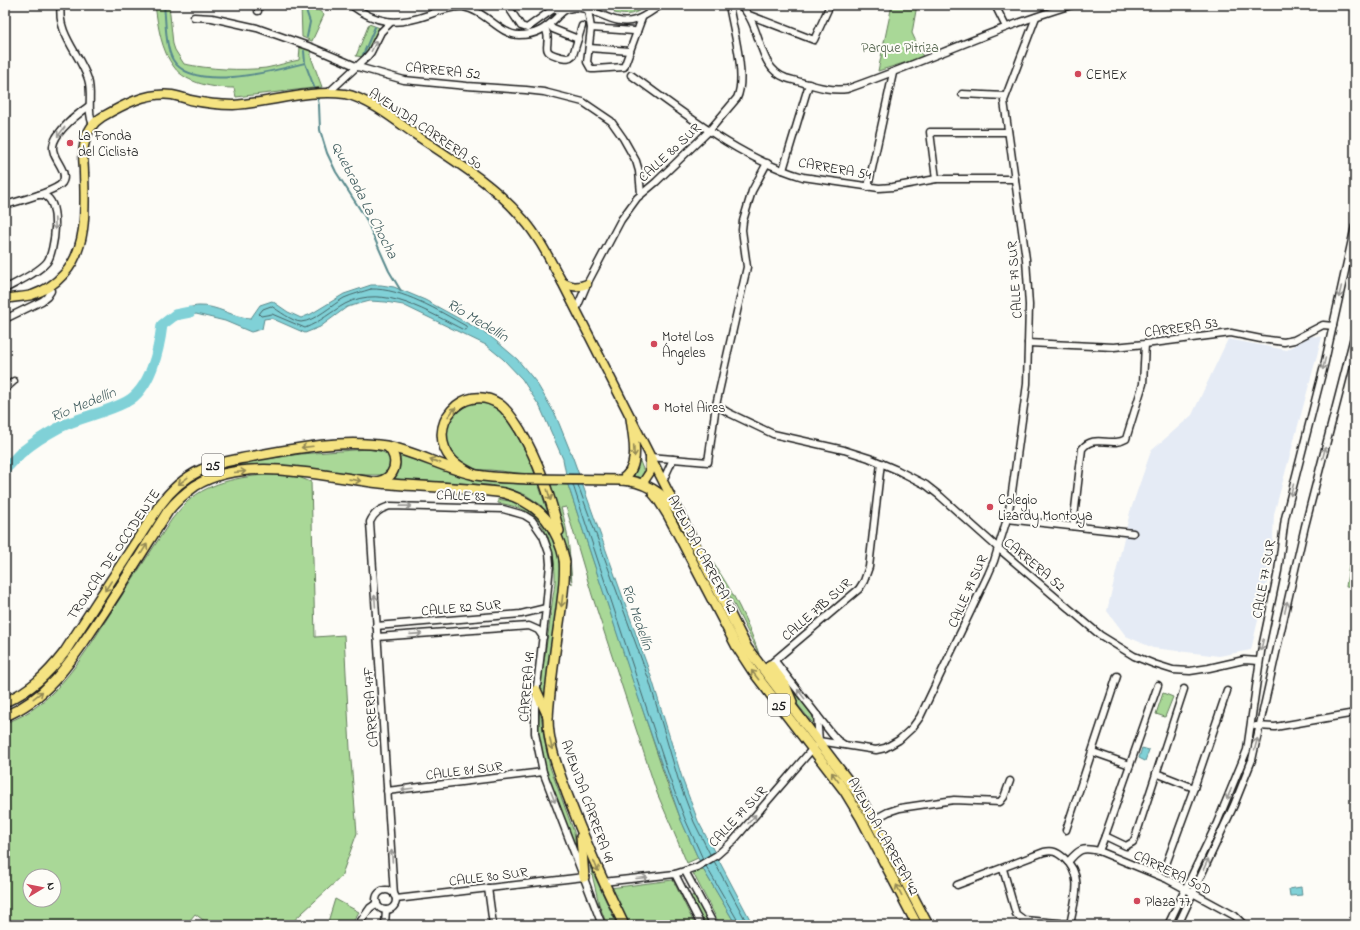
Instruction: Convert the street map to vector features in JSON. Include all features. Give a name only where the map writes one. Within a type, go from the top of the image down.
[{"type":"highway","points":[[475,475],[460,466],[446,451],[442,439],[442,431],[444,423],[454,408],[462,402],[481,398],[499,404],[507,411],[529,445],[541,470],[562,541],[565,562]]},
{"type":"highway","points":[[621,480],[630,473],[634,461],[631,418]]},
{"type":"highway","name":"TRONCAL DE OCCIDENTE","points":[[5,702],[35,685],[54,667],[168,494],[189,477],[213,465],[285,450],[350,444],[375,444],[388,446],[475,475],[527,479],[621,480],[642,484]]},
{"type":"highway","points":[[372,482],[384,480],[390,476],[393,470],[395,458],[388,446]]},
{"type":"highway","name":"TRONCAL DE OCCIDENTE","points":[[5,716],[40,694],[65,670],[106,611],[168,511],[186,493],[196,486],[219,475],[231,472],[272,469],[372,482],[494,492],[512,495],[532,505],[543,514],[552,525],[559,539],[565,562]]},
{"type":"highway","name":"AVENIDA CARRERA 42","points":[[642,484],[665,497],[679,513],[741,637],[769,666],[772,681],[796,712],[854,806],[917,925]]},
{"type":"highway","name":"AVENIDA CARRERA 42","points":[[642,484],[658,499],[668,515],[740,653],[785,713],[816,745],[856,791],[873,820],[928,925]]},
{"type":"highway","name":"AVENIDA CARRERA 49","points":[[565,562],[548,718],[550,740],[581,830],[603,882],[624,925]]},
{"type":"highway","points":[[769,666],[785,685],[796,712]]},
{"type":"highway","points":[[772,681],[785,713]]},
{"type":"highway","points":[[536,690],[548,718]]},
{"type":"highway","points":[[581,830],[584,877]]},
{"type":"main road","name":"AVENIDA CARRERA 50","points":[[93,125],[99,119],[125,105],[151,96],[173,95],[207,103],[234,105],[311,94],[325,93],[346,95],[361,99],[388,116],[490,187],[509,204],[529,226],[537,237],[562,282],[679,513]]},
{"type":"main road","points":[[5,298],[31,295],[50,286],[68,270],[74,260],[79,247],[84,219],[84,146],[93,125]]},
{"type":"main road","points":[[562,282],[573,287],[580,287],[587,284]]},
{"type":"main road","points":[[642,484],[650,472],[650,457]]},
{"type":"street","points":[[61,5],[61,18],[66,38],[86,74],[89,84],[89,106],[93,125]]},
{"type":"street","points":[[351,5],[366,15],[390,22],[407,22],[456,7],[471,9],[486,16],[509,33],[517,35],[528,34],[547,26],[564,10],[569,8],[588,10],[621,22],[634,21],[642,18],[654,8],[661,5]]},
{"type":"street","points":[[433,5],[433,13]]},
{"type":"street","points":[[507,5],[521,26],[527,28],[556,8],[564,10]]},
{"type":"street","name":"CALLE 80 SUR","points":[[576,310],[587,284],[606,254],[621,220],[641,194],[656,182],[709,131],[725,114],[737,98],[740,92],[741,74],[729,5]]},
{"type":"street","points":[[740,5],[749,15],[754,24],[761,50],[772,68],[785,78],[831,90],[846,89],[893,73],[1006,27],[1072,5]]},
{"type":"street","points":[[749,15],[814,40],[830,5]]},
{"type":"street","points":[[995,5],[1006,27]]},
{"type":"street","points":[[588,10],[592,28],[587,62],[592,69],[624,67],[642,18]]},
{"type":"street","name":"CARRERA 52","points":[[194,17],[212,18],[257,28],[311,47],[358,67],[404,80],[544,92],[583,102],[611,121],[624,138],[636,161],[639,171],[641,194]]},
{"type":"street","name":"CALLE 79 SUR","points":[[603,882],[675,874],[697,867],[726,848],[816,745],[844,744],[867,750],[885,748],[899,740],[912,728],[920,717],[933,692],[988,575],[1007,519],[1011,499],[1027,384],[1027,270],[1004,107],[1005,96],[1036,17]]},
{"type":"street","points":[[325,93],[358,67],[371,52],[381,32],[390,22]]},
{"type":"street","points":[[547,26],[578,39]]},
{"type":"street","points":[[547,26],[548,41],[546,48],[548,52],[552,55],[567,58],[570,58],[573,54],[582,26]]},
{"type":"street","points":[[592,28],[637,32]]},
{"type":"street","points":[[589,48],[630,51]]},
{"type":"street","points":[[868,187],[893,73]]},
{"type":"street","name":"CARRERA 54","points":[[631,75],[721,139],[767,163],[803,177],[879,188],[936,179],[1015,179]]},
{"type":"street","points":[[783,170],[809,84]]},
{"type":"street","points":[[962,94],[1005,96]]},
{"type":"street","points":[[5,205],[38,195],[57,187],[63,182],[64,173],[53,151],[54,142],[59,133],[89,106]]},
{"type":"street","points":[[936,179],[930,132],[1008,132]]},
{"type":"street","points":[[650,457],[708,462],[716,405],[746,267],[742,230],[743,221],[752,191],[767,163]]},
{"type":"street","points":[[5,289],[41,268],[47,262],[51,254],[55,236],[54,209],[46,196],[38,195]]},
{"type":"street","name":"CALLE 77 SUR","points":[[1168,925],[1216,823],[1244,758],[1259,661],[1276,587],[1285,518],[1333,326],[1355,226]]},
{"type":"street","points":[[5,319],[45,298],[51,291],[50,286]]},
{"type":"street","name":"CARRERA 53","points":[[1028,343],[1097,347],[1145,344],[1231,333],[1284,342],[1294,340],[1323,324],[1333,326]]},
{"type":"street","name":"CALLE 77 SUR","points":[[1178,925],[1234,805],[1252,760],[1305,526],[1355,333]]},
{"type":"street","points":[[1074,526],[1082,449],[1091,441],[1122,442],[1126,439],[1143,384],[1145,344]]},
{"type":"street","points":[[5,389],[14,381]]},
{"type":"street","name":"CARRERA 52","points":[[716,405],[773,434],[844,450],[881,463],[926,485],[1100,635],[1134,656],[1173,670],[1190,671],[1244,660],[1259,661]]},
{"type":"street","points":[[663,481],[672,459]]},
{"type":"street","name":"CALLE 79B SUR","points":[[769,666],[859,589],[864,581],[869,567],[881,463]]},
{"type":"street","name":"CALLE 83","points":[[372,518],[379,510],[390,506],[503,508],[524,514],[532,520],[543,536]]},
{"type":"street","name":"CARRERA 47F","points":[[372,518],[370,528],[395,897]]},
{"type":"street","points":[[1007,519],[1133,533]]},
{"type":"street","name":"CARRERA 49","points":[[543,536],[549,553],[546,608],[534,715],[535,733],[543,772],[602,925]]},
{"type":"street","name":"CALLE 82 SUR","points":[[376,626],[521,614],[546,608]]},
{"type":"street","name":"CALLE 82 SUR","points":[[377,637],[529,626],[538,630],[543,637]]},
{"type":"street","points":[[769,666],[816,714],[834,737],[844,744]]},
{"type":"street","points":[[1066,830],[1117,676]]},
{"type":"street","points":[[1098,851],[1105,836],[1158,685]]},
{"type":"street","points":[[1105,836],[1126,846],[1133,842],[1184,689]]},
{"type":"street","points":[[1165,867],[1227,691]]},
{"type":"street","points":[[1250,726],[1275,727],[1355,713]]},
{"type":"street","points":[[816,714],[816,745]]},
{"type":"street","points":[[1092,752],[1130,765]]},
{"type":"street","name":"CALLE 81 SUR","points":[[388,791],[543,772]]},
{"type":"street","points":[[1156,773],[1194,788]]},
{"type":"street","points":[[873,820],[888,812],[900,808],[954,800],[1000,802],[1004,797],[1010,781]]},
{"type":"street","name":"CARRERA 50D","points":[[1068,862],[1076,852],[1082,849],[1098,851],[1167,879],[1235,916],[1244,925]]},
{"type":"street","points":[[958,885],[1052,850],[1057,852],[1068,862],[1074,871],[1077,882],[1070,924],[1024,920],[1020,918],[1016,914],[1003,869]]},
{"type":"street","points":[[685,872],[714,925]]},
{"type":"street","points":[[675,874],[701,925]]},
{"type":"street","name":"CALLE 80 SUR","points":[[395,897],[584,877]]},
{"type":"street","points":[[488,888],[493,925]]},
{"type":"street","points":[[384,890],[390,891],[395,897],[396,903],[392,908],[386,910],[380,908],[377,903],[377,897],[384,890]]},
{"type":"street","points":[[686,896],[695,891]]},
{"type":"street","points":[[358,925],[370,908],[377,903]]},
{"type":"street","points":[[385,925],[386,910]]},
{"type":"shaded area","points":[[1310,336],[1322,337],[1274,514],[1272,561],[1251,650],[1219,656],[1153,648],[1126,636],[1107,611],[1130,512],[1151,451],[1192,415],[1228,339],[1287,350]]},
{"type":"green space","points":[[155,5],[169,5],[173,44],[184,64],[225,69],[266,68],[299,60],[300,47],[311,50],[311,57],[322,87],[236,97],[234,88],[210,86],[193,81],[179,73],[166,53],[157,21]]},
{"type":"green space","points":[[301,5],[318,5],[316,8],[324,15],[312,41],[302,37]]},
{"type":"green space","points":[[617,5],[646,5],[635,13],[623,14],[614,13]]},
{"type":"green space","name":"Parque Pitriza","points":[[892,5],[917,5],[912,33],[923,57],[878,71]]},
{"type":"green space","points":[[369,24],[380,28],[364,57],[356,56]]},
{"type":"green space","points":[[474,403],[484,403],[498,408],[510,424],[529,457],[551,521],[541,505],[526,495],[510,489],[490,485],[392,479],[398,469],[396,452],[477,479],[500,483],[527,484],[527,474],[475,469],[463,464],[454,456],[448,446],[446,436],[447,426],[452,416],[461,408]]},
{"type":"green space","points":[[367,449],[383,452],[389,457],[390,461],[387,473],[382,475],[367,475],[310,470],[283,465],[230,467],[229,464],[301,454]]},
{"type":"green space","points":[[637,454],[645,474],[643,479],[634,476],[637,463]]},
{"type":"green space","points":[[277,474],[296,476],[311,482],[315,637],[344,635],[350,749],[357,833],[341,877],[289,925],[210,925],[195,914],[186,925],[5,925],[5,723],[23,715],[40,704],[69,674],[94,640],[172,519],[187,502],[196,495],[218,484],[241,478]]},
{"type":"green space","points":[[548,484],[568,485],[668,786],[698,858],[687,863],[657,793],[592,595],[566,507],[561,508],[564,517],[570,555],[572,584],[564,544]]},
{"type":"green space","points":[[498,499],[521,504],[533,511],[547,526],[556,545],[560,565],[560,586],[546,697],[539,689],[555,585],[552,550],[547,534],[533,515],[525,510],[498,503]]},
{"type":"green space","points":[[713,563],[739,607],[759,654]]},
{"type":"green space","points":[[1349,565],[1355,566],[1355,588],[1346,587]]},
{"type":"green space","points":[[793,691],[812,715],[815,726],[798,705]]},
{"type":"green space","points":[[1163,693],[1173,697],[1165,717],[1156,714]]},
{"type":"green space","points":[[540,707],[550,767],[574,832],[577,852],[554,795],[541,750],[539,732]]},
{"type":"green space","points":[[590,866],[617,925],[607,925],[599,904]]},
{"type":"green space","points":[[703,869],[736,925],[720,925],[693,873]]},
{"type":"green space","points":[[673,880],[695,925],[630,925],[610,888]]},
{"type":"green space","points":[[694,895],[710,925],[704,925],[689,897]]},
{"type":"green space","points":[[335,899],[359,912],[351,925],[327,925]]},
{"type":"water","points":[[371,285],[394,287],[425,300],[489,335],[517,359],[536,382],[556,416],[573,458],[652,679],[683,781],[698,821],[753,925],[736,925],[703,869],[681,820],[634,685],[568,485],[563,459],[540,407],[522,379],[503,359],[486,345],[403,305],[386,302],[370,301],[347,307],[320,327],[305,333],[271,318],[264,319],[262,329],[251,332],[225,321],[196,314],[176,320],[175,312],[190,307],[199,306],[212,307],[238,316],[251,318],[260,305],[272,301],[288,312],[301,318],[311,314],[344,294]]},
{"type":"water","points":[[1142,748],[1149,750],[1145,761],[1139,758]]},
{"type":"water","points":[[1301,887],[1302,895],[1290,896],[1289,889]]},
{"type":"waterway","points":[[164,5],[168,48],[173,60],[183,70],[198,76],[215,78],[235,77],[274,71],[305,63]]},
{"type":"waterway","points":[[306,5],[310,22],[307,37]]},
{"type":"waterway","name":"Quebrada La Chocha","points":[[362,57],[375,27]]},
{"type":"waterway","points":[[304,51],[305,63],[316,92]]},
{"type":"waterway","name":"Quebrada La Chocha","points":[[317,96],[319,105],[320,130],[327,153],[336,172],[365,217],[389,271],[401,291]]},
{"type":"waterway","name":"Río Medellín","points":[[5,469],[27,448],[60,427],[118,406],[134,396],[147,379],[152,368],[156,357],[162,325],[175,315],[190,312]]},
{"type":"place","name":"CEMEX","points":[[1078,74]]},
{"type":"place","name":"La Fonda del Ciclista","points":[[70,143]]},
{"type":"place","name":"Motel Los Ángeles","points":[[654,344]]},
{"type":"place","name":"Motel Aires","points":[[656,407]]},
{"type":"place","name":"Colegio Lizardy Montoya","points":[[990,507]]},
{"type":"place","name":"Plaza 77","points":[[1137,901]]}]
